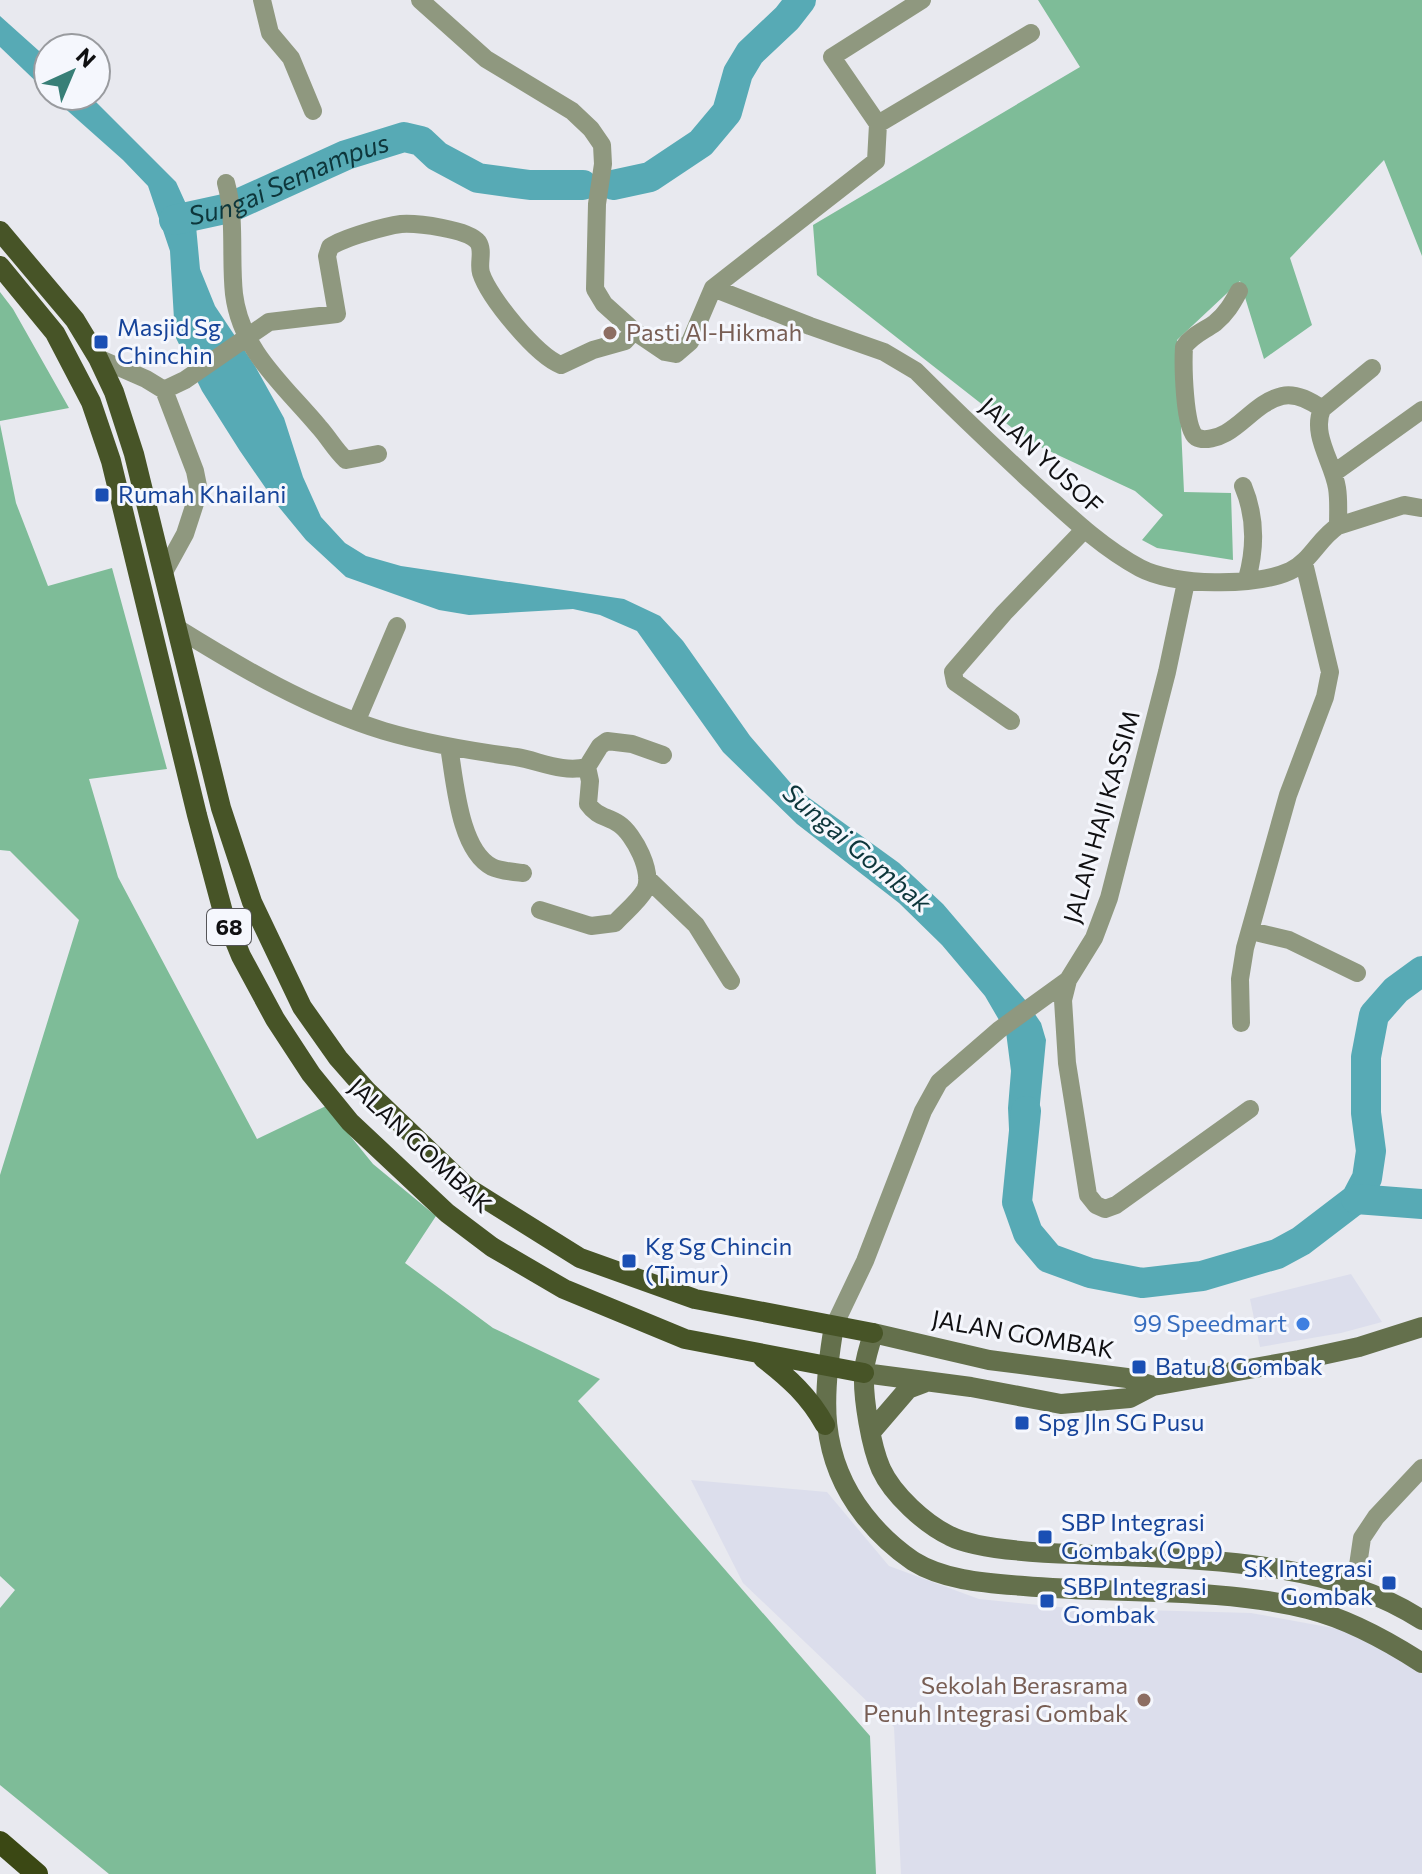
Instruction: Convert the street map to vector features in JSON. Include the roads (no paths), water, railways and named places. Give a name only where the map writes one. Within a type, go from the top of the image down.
[{"type":"highway","points":[[0,1842],[37,1874]]},
{"type":"main road","name":"JALAN GOMBAK","points":[[0,231],[75,320],[114,392],[134,454],[221,808],[252,902],[302,1007],[338,1058],[367,1091],[468,1188],[580,1258],[695,1299],[873,1333],[989,1360],[1127,1378],[1153,1386]]},
{"type":"main road","name":"JALAN GOMBAK","points":[[0,266],[55,333],[91,402],[111,461],[223,912],[241,956],[275,1019],[311,1074],[350,1122],[447,1213],[492,1247],[564,1289],[685,1339],[826,1368],[971,1387],[1061,1404],[1130,1398],[1153,1386],[1359,1347],[1422,1327]]},
{"type":"main road","points":[[834,1326],[826,1368],[825,1425],[831,1455],[839,1478],[879,1534],[914,1562],[947,1575],[977,1582],[1054,1589],[1226,1596],[1309,1609],[1385,1639],[1422,1663]]},
{"type":"main road","points":[[873,1333],[864,1373],[871,1432],[881,1470],[901,1496],[925,1519],[951,1537],[999,1548],[1043,1553],[1229,1563],[1313,1575],[1355,1586],[1402,1607],[1422,1620]]},
{"type":"main road","points":[[758,1354],[793,1381],[813,1402],[825,1425]]},
{"type":"main road","points":[[871,1432],[908,1389],[924,1383]]},
{"type":"street","points":[[262,0],[270,33],[291,58],[313,111]]},
{"type":"street","points":[[420,0],[486,59],[572,111],[591,129],[602,145],[603,164],[597,204],[595,289],[604,304],[634,331],[665,352],[676,354],[690,342],[713,288],[876,161],[878,124],[832,57],[922,0]]},
{"type":"street","points":[[878,124],[1031,33]]},
{"type":"street","points":[[227,189],[235,297],[239,320],[255,353],[346,460],[378,454]]},
{"type":"street","points":[[164,390],[185,380],[269,322],[337,314],[327,256],[330,247],[400,224],[433,226],[469,235],[476,240],[480,246],[481,272],[501,307],[547,360],[561,365],[593,350],[625,341],[634,331]]},
{"type":"street","name":"JALAN YUSOF","points":[[713,288],[884,352],[916,371],[1084,530],[1143,570],[1186,582],[1269,578],[1304,563],[1329,532],[1338,526],[1404,505],[1422,508]]},
{"type":"street","points":[[1239,291],[1231,307],[1184,347],[1187,408],[1190,429],[1195,437],[1204,440],[1224,434],[1256,410],[1283,396],[1308,399],[1322,409]]},
{"type":"street","points":[[98,358],[164,390],[191,460],[199,491],[185,534],[163,574]]},
{"type":"street","points":[[1338,526],[1338,492],[1321,440],[1318,418],[1322,409],[1372,368]]},
{"type":"street","points":[[1334,473],[1422,410]]},
{"type":"street","points":[[1243,486],[1251,505],[1254,534],[1247,579]]},
{"type":"street","points":[[1011,721],[955,682],[953,672],[1004,613],[1084,530]]},
{"type":"street","points":[[1241,1023],[1240,979],[1251,931],[1288,795],[1325,697],[1330,672],[1304,563]]},
{"type":"street","name":"JALAN HAJI KASSIM","points":[[1186,582],[1167,672],[1109,898],[1094,938],[1068,980],[1063,1000],[1067,1063],[1088,1195],[1096,1205],[1105,1209],[1116,1205],[1250,1109]]},
{"type":"street","points":[[357,720],[397,626]]},
{"type":"street","points":[[177,628],[268,683],[383,730],[449,747],[519,758],[560,769],[587,767]]},
{"type":"street","points":[[663,755],[632,744],[607,741],[600,746],[587,767],[590,781],[588,804],[598,816],[618,823],[632,835],[647,878],[696,925],[731,981]]},
{"type":"street","points":[[449,747],[465,831],[474,849],[492,867],[523,873]]},
{"type":"street","points":[[540,910],[591,926],[615,923],[644,890],[647,878]]},
{"type":"street","points":[[1251,931],[1289,940],[1357,973]]},
{"type":"street","points":[[834,1326],[865,1261],[923,1111],[939,1082],[999,1030],[1068,980]]},
{"type":"street","points":[[1355,1586],[1362,1538],[1376,1517],[1422,1468]]},
{"type":"water","points":[[0,16],[32,45],[32,78],[0,47]]},
{"type":"water","name":"Sungai Gombak","points":[[69,112],[106,112],[176,182],[196,226],[200,269],[215,306],[255,366],[284,418],[303,477],[321,517],[345,543],[366,556],[401,566],[624,599],[660,616],[683,641],[750,736],[794,787],[899,863],[943,904],[1026,1001],[1041,1023],[1046,1040],[1036,1145],[1010,1150],[1008,1108],[1011,1071],[1006,1032],[985,996],[942,945],[899,903],[797,824],[723,752],[637,631],[600,615],[573,609],[469,615],[439,610],[346,577],[306,540],[240,451],[202,391],[175,336],[170,251],[148,186]]},
{"type":"waterway","name":"Sungai Semampus","points":[[613,185],[650,177],[701,143],[727,112],[738,73],[750,53],[801,0]]},
{"type":"waterway","name":"Sungai Semampus","points":[[174,220],[229,208],[346,155],[404,137],[421,141],[437,156],[478,178],[530,185],[583,185]]},
{"type":"waterway","name":"Sungai Gombak","points":[[1026,1111],[1017,1202],[1028,1233],[1049,1258],[1090,1273],[1142,1283],[1202,1276],[1277,1254],[1301,1241],[1356,1199],[1367,1178],[1371,1151],[1366,1113],[1366,1057],[1374,1015],[1396,990],[1422,971]]},
{"type":"waterway","points":[[1356,1199],[1422,1204]]},
{"type":"place","name":"Pasti Al-Hikmah","points":[[610,333]]},
{"type":"place","name":"Masjid Sg Chinchin","points":[[101,342]]},
{"type":"place","name":"Rumah Khailani","points":[[102,495]]},
{"type":"place","name":"Kg Sg Chincin (Timur)","points":[[629,1261]]},
{"type":"place","name":"99 Speedmart","points":[[1303,1324]]},
{"type":"place","name":"Batu 8 Gombak","points":[[1139,1367]]},
{"type":"place","name":"Spg Jln SG Pusu","points":[[1022,1423]]},
{"type":"place","name":"SBP Integrasi Gombak (Opp)","points":[[1045,1537]]},
{"type":"place","name":"SK Integrasi Gombak","points":[[1389,1583]]},
{"type":"place","name":"SBP Integrasi Gombak","points":[[1047,1601]]},
{"type":"place","name":"Sekolah Berasrama Penuh Integrasi Gombak","points":[[1144,1700]]}]
